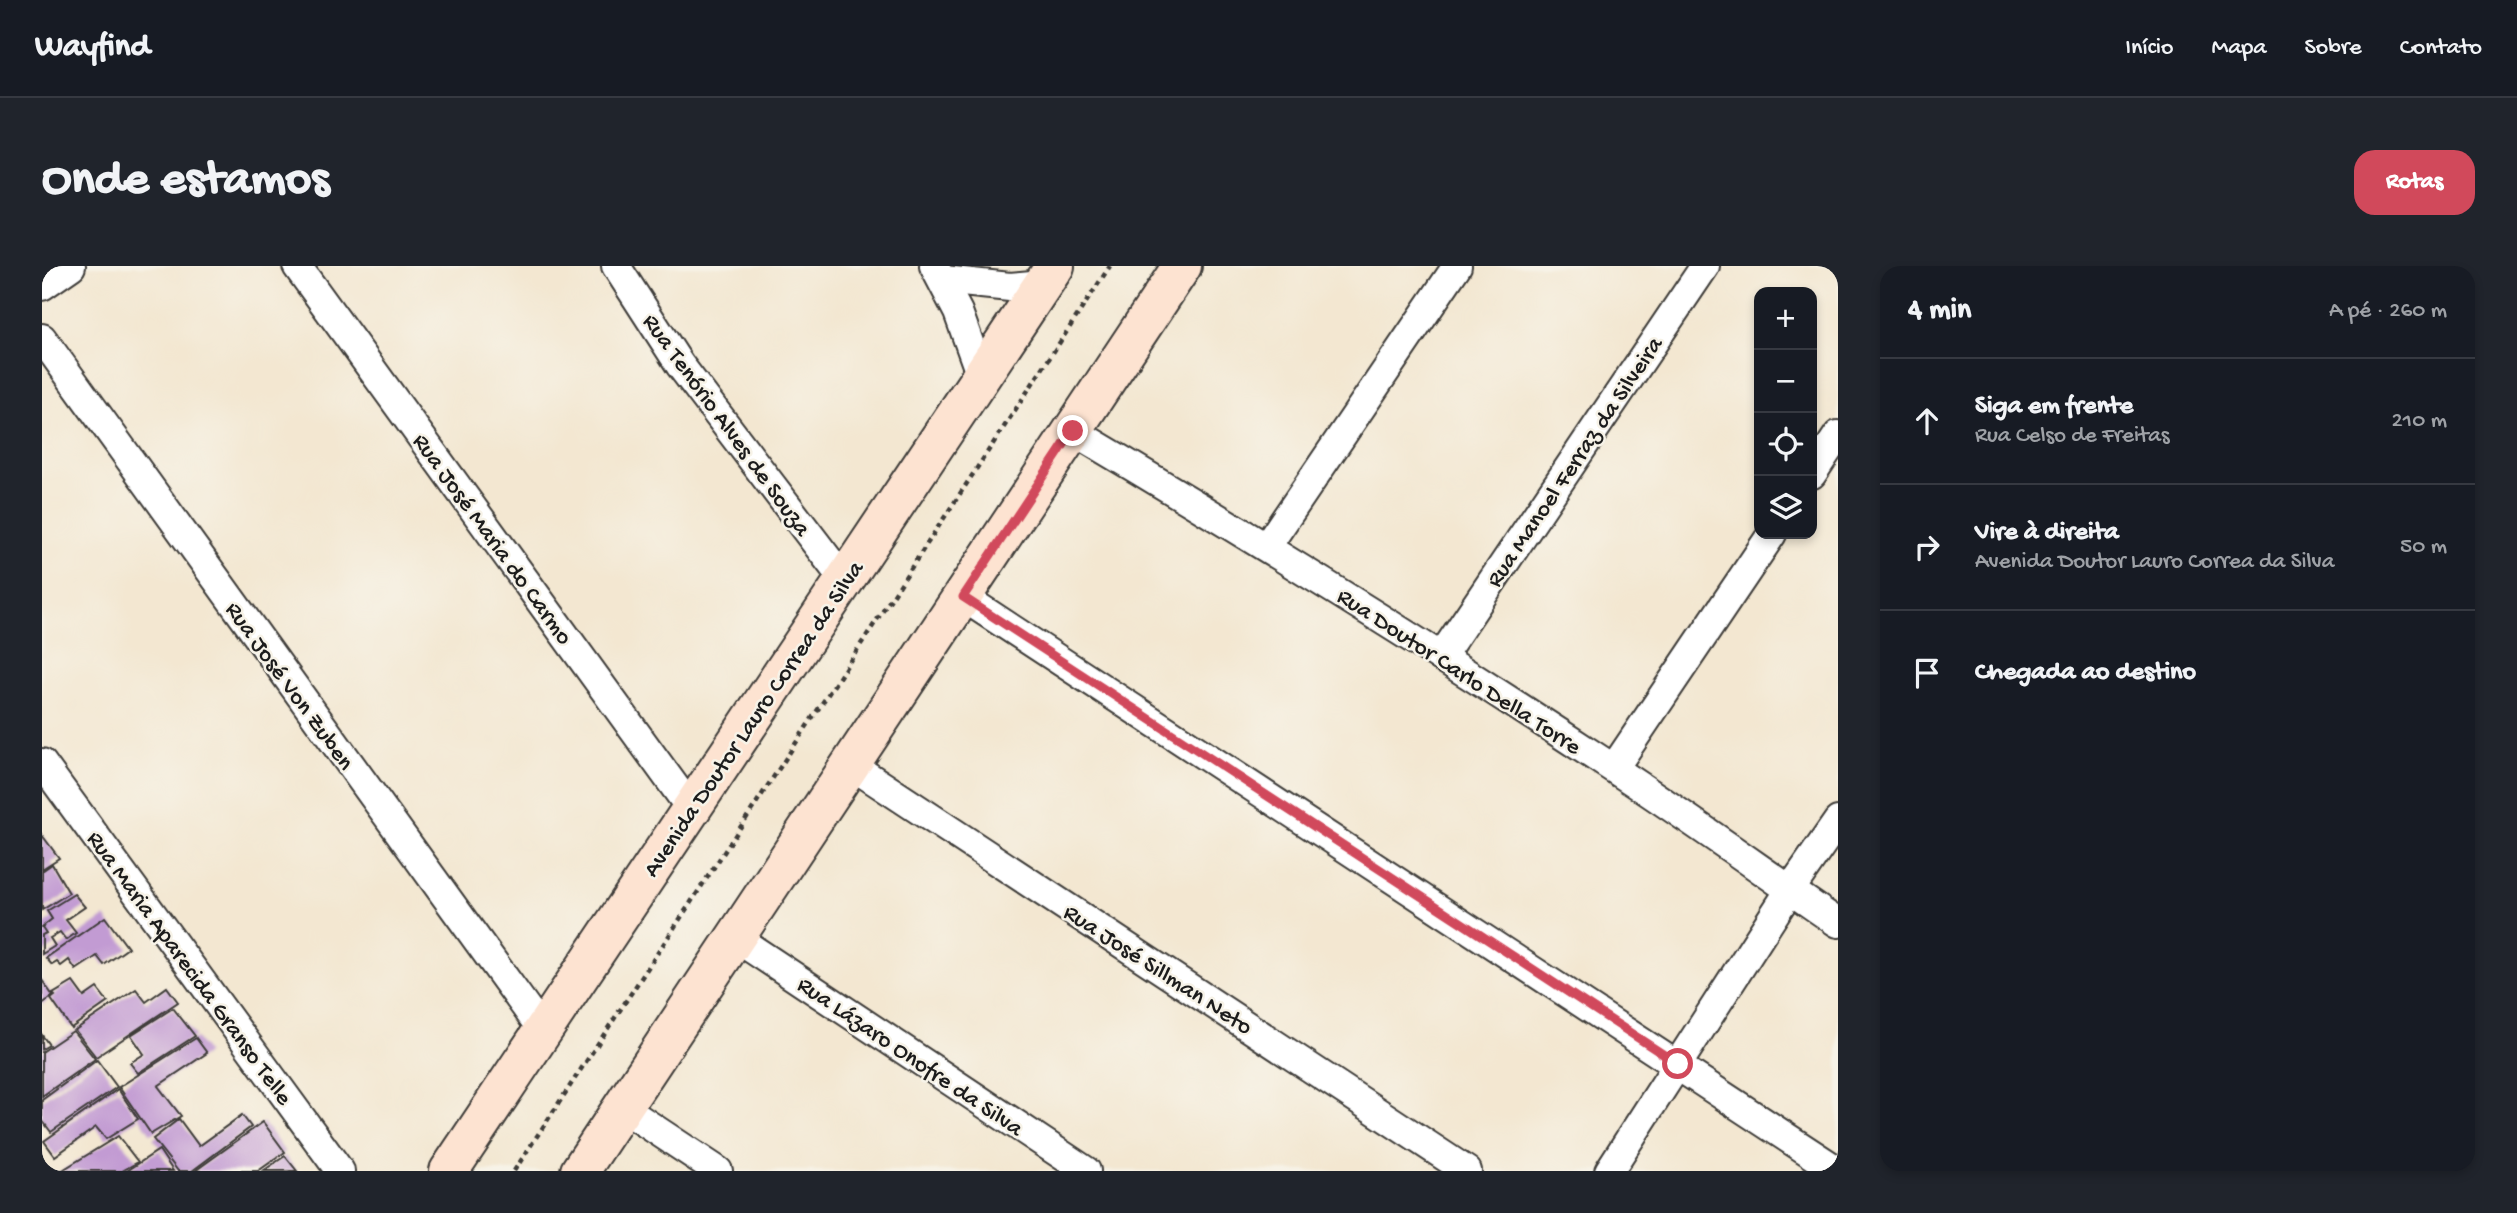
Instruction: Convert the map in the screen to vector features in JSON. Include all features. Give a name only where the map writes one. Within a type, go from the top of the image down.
[{"type":"main road","points":[[580,1171],[1182,266]]},
{"type":"main road","name":"Avenida Doutor Lauro Correa da Silva","points":[[449,1171],[1049,275]]},
{"type":"street","points":[[42,286],[71,266]]},
{"type":"street","name":"Rua José Maria do Carmo","points":[[297,266],[691,809]]},
{"type":"street","name":"Rua Tenório Alves de Souza","points":[[616,266],[680,365],[844,580]]},
{"type":"street","points":[[1267,546],[1457,266]]},
{"type":"street","name":"Rua Manoel Ferraz da Silveira","points":[[1441,657],[1705,266]]},
{"type":"street","points":[[939,273],[1010,287],[1049,275]]},
{"type":"street","points":[[939,273],[981,376]]},
{"type":"street","name":"Rua José Von Zuben","points":[[42,338],[542,1031]]},
{"type":"street","name":"Rua Doutor Carlo Della Torre","points":[[1073,431],[1267,546],[1614,768],[1838,923]]},
{"type":"street","points":[[1817,466],[1838,435]]},
{"type":"street","points":[[1614,768],[1769,539]]},
{"type":"street","points":[[963,597],[1838,1171]]},
{"type":"street","name":"Rua Maria Aparecida Granso Telle","points":[[42,763],[340,1171]]},
{"type":"street","name":"Rua José Sillman Neto","points":[[851,765],[1467,1171]]},
{"type":"street","points":[[1609,1171],[1790,890],[1838,821]]},
{"type":"street","name":"Rua Lázaro Onofre da Silva","points":[[736,938],[1086,1171]]},
{"type":"street","points":[[623,1108],[718,1171]]},
{"type":"path","points":[[514,1171],[1110,266]]},
{"type":"building","points":[[42,835],[59,858],[42,869]]},
{"type":"building","points":[[52,864],[69,893],[42,910],[42,871]]},
{"type":"building","points":[[74,894],[85,907],[66,920],[76,933],[66,940],[60,932],[50,938],[55,946],[42,954],[42,935],[46,933],[42,927],[52,919],[47,911]]},
{"type":"building","points":[[105,917],[128,948],[104,965],[97,956],[76,970],[69,960],[61,966],[57,962],[52,965],[46,958]]},
{"type":"building","points":[[42,980],[53,996],[42,1004]]},
{"type":"building","points":[[73,982],[84,997],[97,988],[108,1002],[71,1028],[51,999],[55,996],[53,994]]},
{"type":"building","points":[[167,987],[178,1002],[96,1057],[75,1030],[136,989],[146,1002]]},
{"type":"building","points":[[173,1008],[195,1036],[138,1073],[130,1063],[144,1054],[131,1035]]},
{"type":"building","points":[[73,1031],[95,1059],[42,1096],[42,1052]]},
{"type":"building","points":[[42,1035],[49,1045],[42,1049]]},
{"type":"building","points":[[196,1038],[207,1053],[158,1086],[181,1116],[151,1134],[119,1087]]},
{"type":"building","points":[[97,1060],[117,1087],[51,1132],[42,1120],[42,1100]]},
{"type":"building","points":[[118,1089],[138,1119],[106,1139],[96,1127],[55,1156],[44,1141]]},
{"type":"building","points":[[242,1115],[251,1127],[192,1171],[178,1171],[153,1139],[179,1119],[199,1146]]},
{"type":"building","points":[[263,1122],[285,1152],[258,1171],[195,1171]]},
{"type":"building","points":[[118,1136],[138,1162],[122,1171],[61,1171]]},
{"type":"building","points":[[159,1150],[173,1171],[127,1171]]},
{"type":"building","points":[[285,1156],[297,1171],[263,1171]]},
{"type":"route","points":[[1073,431],[963,597],[1678,1064]]}]
